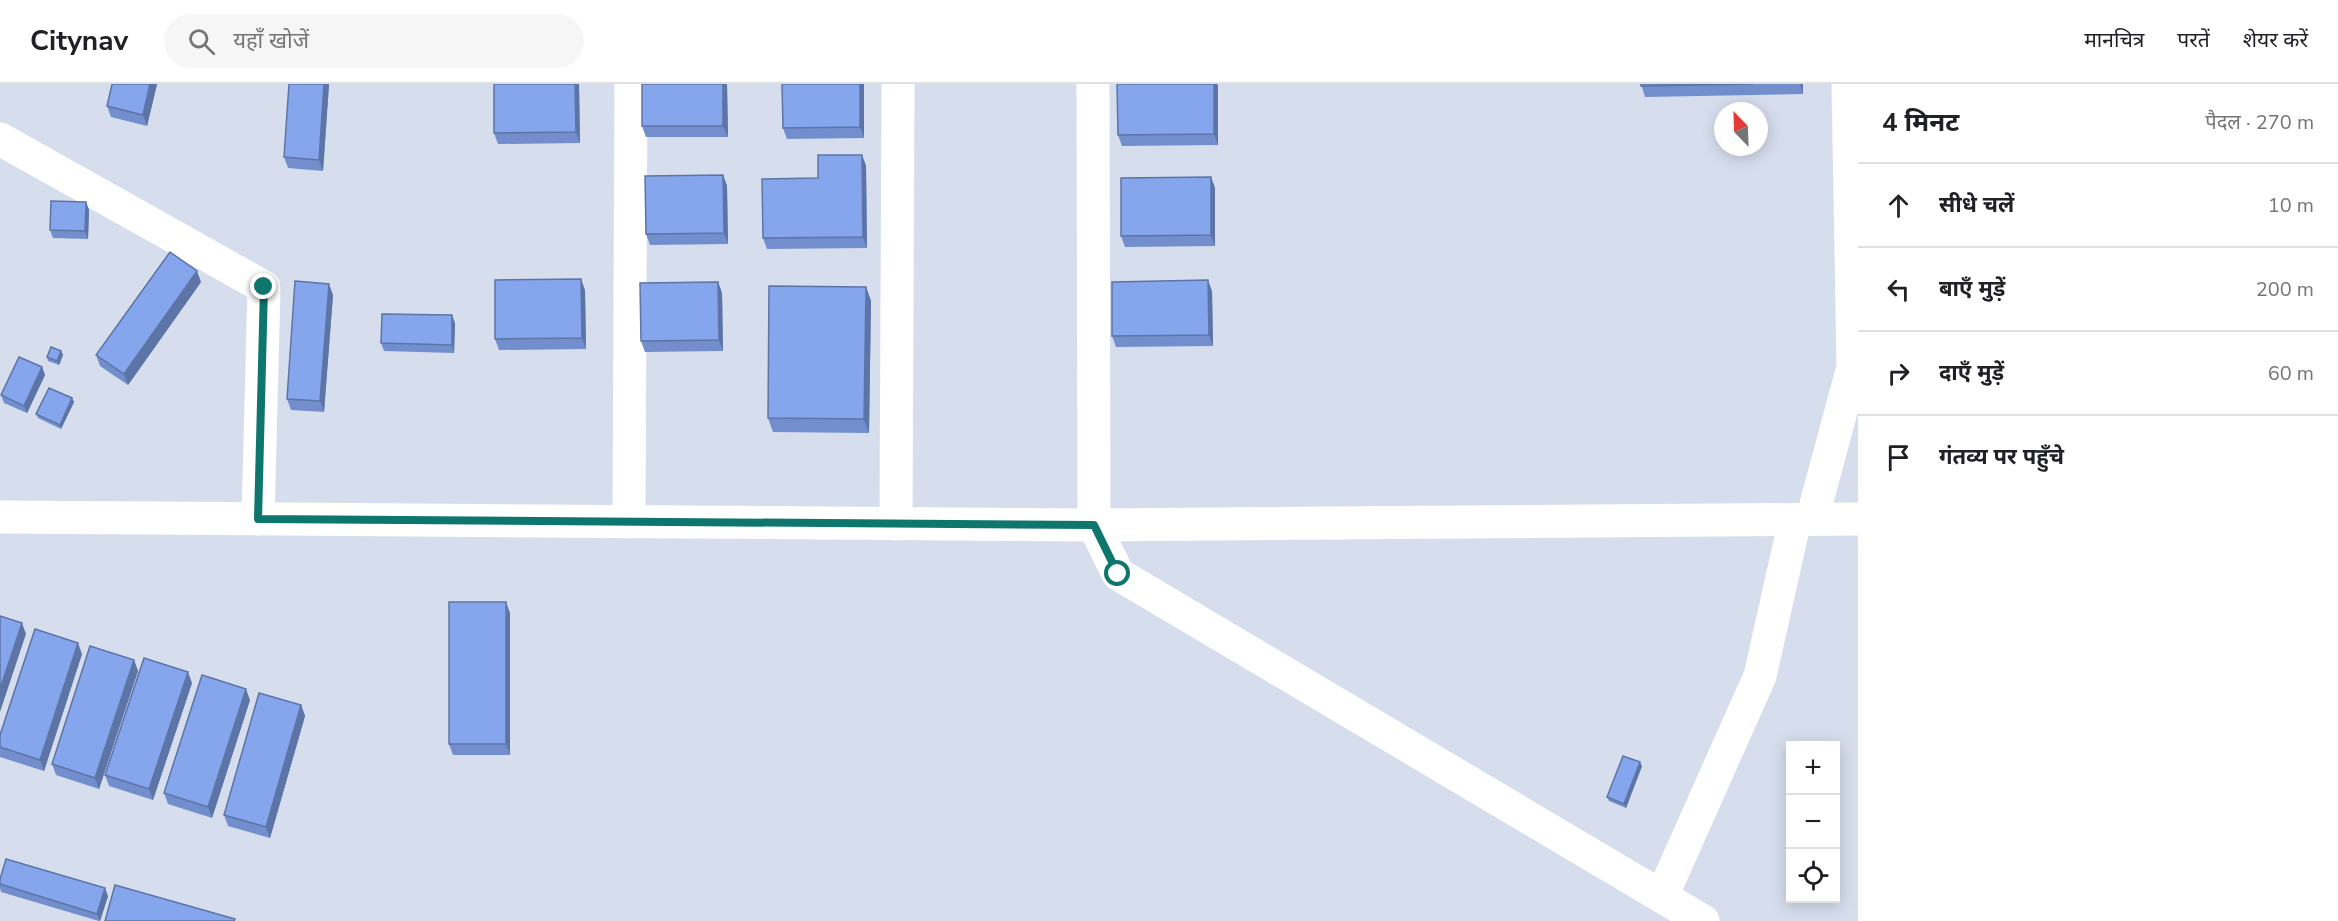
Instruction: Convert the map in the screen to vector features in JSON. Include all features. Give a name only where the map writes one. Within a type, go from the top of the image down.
[{"type":"street","points":[[629,522],[631,84]]},
{"type":"street","points":[[896,524],[898,84]]},
{"type":"street","points":[[1093,84],[1094,525],[1118,574],[1703,921]]},
{"type":"street","points":[[1662,896],[1760,676],[1803,519],[1853,367],[1848,84]]},
{"type":"street","points":[[0,139],[264,287],[258,519]]},
{"type":"street","points":[[0,517],[1094,525],[1858,519]]},
{"type":"building","points":[[112,84],[150,84],[143,115],[107,106]]},
{"type":"building","points":[[289,84],[324,84],[319,160],[284,157]]},
{"type":"building","points":[[494,84],[575,84],[576,132],[494,133]]},
{"type":"building","points":[[642,84],[723,84],[723,126],[642,126]]},
{"type":"building","points":[[782,84],[860,84],[860,127],[783,128]]},
{"type":"building","points":[[1117,84],[1214,84],[1214,134],[1118,135]]},
{"type":"building","points":[[1641,84],[1753,84],[1641,86]]},
{"type":"building","points":[[818,155],[862,155],[863,237],[763,238],[762,179],[818,178]]},
{"type":"building","points":[[723,175],[724,233],[646,234],[645,176]]},
{"type":"building","points":[[1211,177],[1211,235],[1121,236],[1121,178]]},
{"type":"building","points":[[51,201],[86,202],[85,231],[50,230]]},
{"type":"building","points":[[170,252],[197,271],[124,374],[96,355]]},
{"type":"building","points":[[581,279],[582,338],[495,339],[495,280]]},
{"type":"building","points":[[1208,280],[1209,335],[1112,336],[1112,282]]},
{"type":"building","points":[[295,281],[329,284],[320,401],[287,399]]},
{"type":"building","points":[[718,282],[719,340],[641,341],[640,283]]},
{"type":"building","points":[[769,286],[866,287],[864,419],[768,418]]},
{"type":"building","points":[[382,314],[452,315],[452,345],[381,343]]},
{"type":"building","points":[[51,347],[61,351],[57,361],[47,357]]},
{"type":"building","points":[[19,357],[42,367],[24,406],[1,395]]},
{"type":"building","points":[[49,388],[72,398],[60,425],[36,414]]},
{"type":"building","points":[[449,602],[506,602],[506,744],[449,744]]},
{"type":"building","points":[[0,616],[22,623],[0,689]]},
{"type":"building","points":[[35,629],[78,643],[40,760],[0,747],[0,735]]},
{"type":"building","points":[[90,646],[134,660],[95,778],[52,764]]},
{"type":"building","points":[[144,658],[188,672],[149,789],[105,775]]},
{"type":"building","points":[[202,675],[246,689],[208,807],[164,793]]},
{"type":"building","points":[[259,693],[301,705],[266,827],[224,815]]},
{"type":"building","points":[[1623,756],[1640,762],[1624,804],[1607,797]]},
{"type":"building","points":[[6,859],[105,888],[97,914],[0,884]]},
{"type":"building","points":[[115,885],[235,919],[234,921],[105,921]]},
{"type":"route","points":[[264,287],[258,519],[1094,525],[1118,574]]}]
